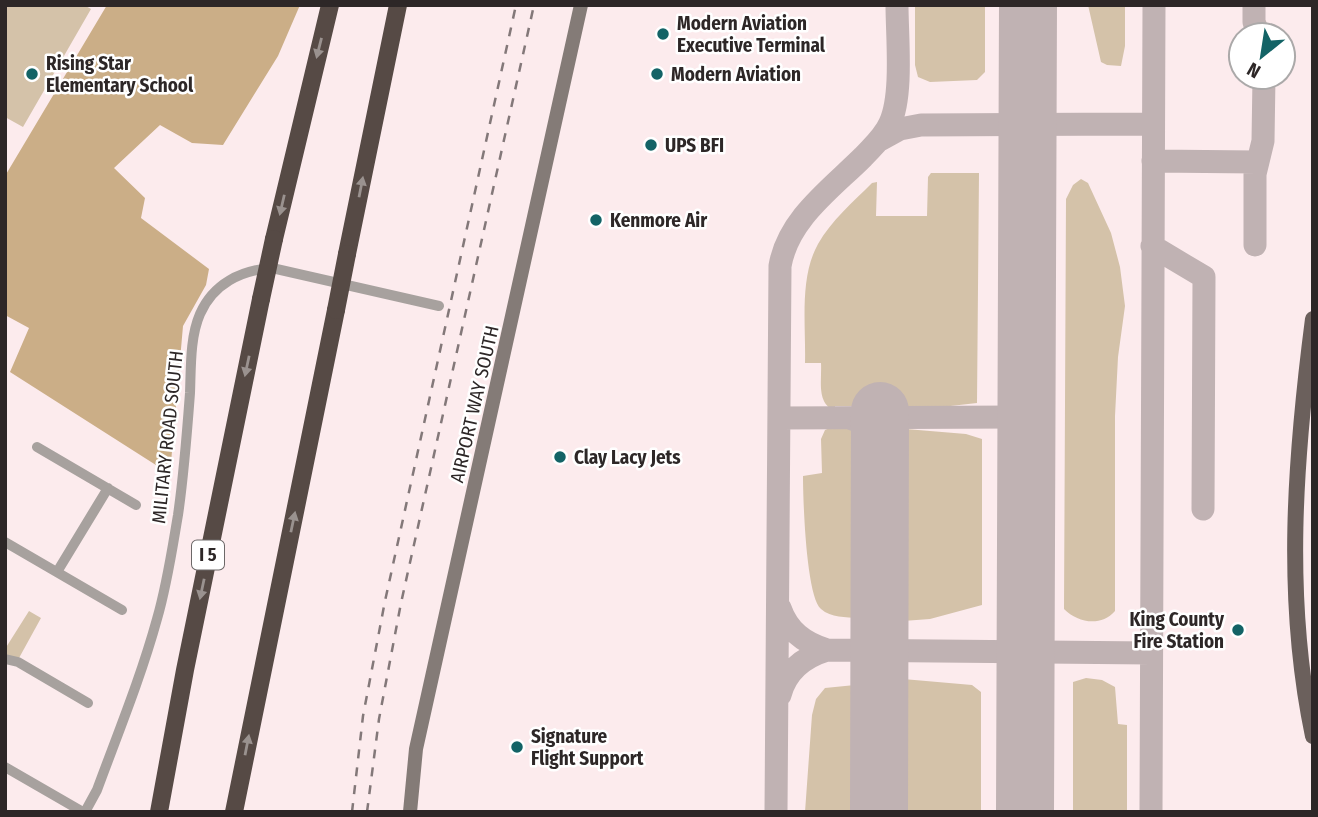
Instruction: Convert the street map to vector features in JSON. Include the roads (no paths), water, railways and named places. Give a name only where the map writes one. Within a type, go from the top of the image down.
[{"type":"highway","name":"I 5","points":[[159,812],[261,299],[330,5]]},
{"type":"highway","points":[[234,812],[398,5]]},
{"type":"main road","name":"AIRPORT WAY SOUTH","points":[[410,812],[416,749],[581,5]]},
{"type":"main road","points":[[1313,319],[1300,418],[1295,513],[1296,596],[1302,672],[1313,736]]},
{"type":"street","name":"MILITARY ROAD SOUTH","points":[[84,812],[97,790],[150,645],[164,592],[178,510],[195,336],[205,304],[216,290],[233,277],[272,268],[439,306]]},
{"type":"street","points":[[37,447],[136,505]]},
{"type":"street","points":[[57,572],[108,488]]},
{"type":"street","points":[[5,542],[122,610]]},
{"type":"street","points":[[5,659],[18,662],[88,703]]},
{"type":"street","points":[[5,766],[84,812]]},
{"type":"railway","points":[[352,812],[363,716],[385,601],[516,5]]},
{"type":"railway","points":[[367,812],[379,719],[401,603],[534,5]]},
{"type":"railway","points":[[1313,467],[1313,591]]},
{"type":"place","name":"Modern Aviation Executive Terminal","points":[[663,34]]},
{"type":"place","name":"Rising Star Elementary School","points":[[32,74]]},
{"type":"place","name":"Modern Aviation","points":[[657,74]]},
{"type":"place","name":"UPS BFI","points":[[651,145]]},
{"type":"place","name":"Kenmore Air","points":[[596,220]]},
{"type":"place","name":"Clay Lacy Jets","points":[[560,457]]},
{"type":"place","name":"King County Fire Station","points":[[1238,630]]},
{"type":"place","name":"Signature Flight Support","points":[[517,747]]}]
